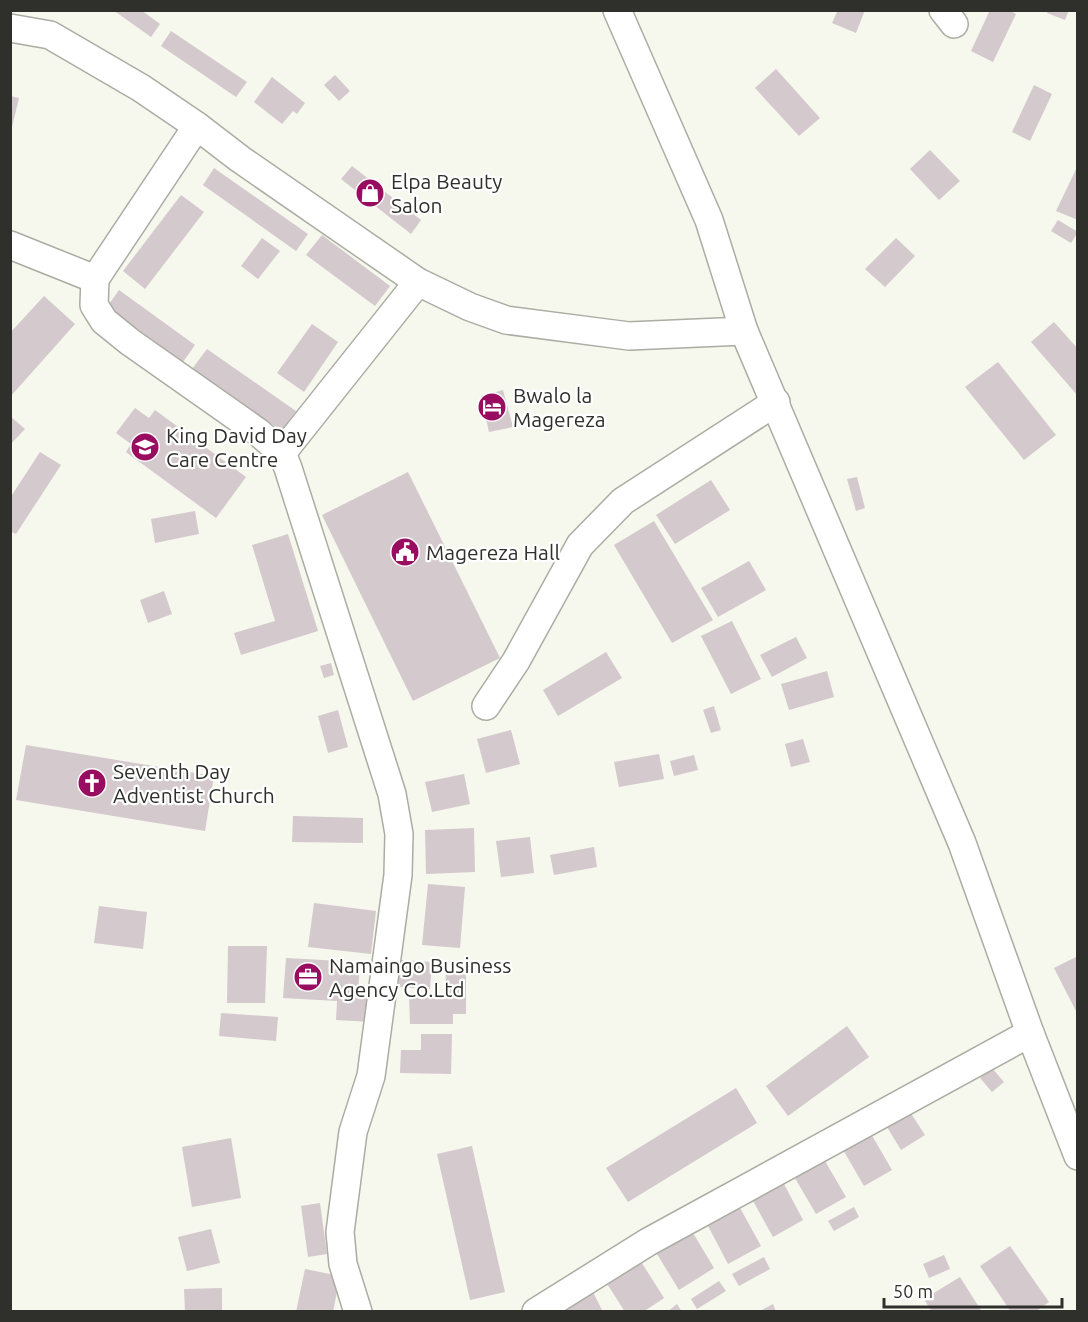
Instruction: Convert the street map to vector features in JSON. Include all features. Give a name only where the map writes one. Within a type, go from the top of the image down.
[{"type":"street","points":[[617,10],[709,220],[744,331],[962,843],[1077,1156]]},
{"type":"street","points":[[10,28],[50,34],[141,88],[418,282],[470,307],[506,320],[629,336],[744,331]]},
{"type":"street","points":[[197,126],[95,279],[94,305],[104,321],[130,342],[258,432],[282,453],[392,794],[399,834],[398,875],[371,1076],[353,1132],[340,1232],[342,1264],[358,1311]]},
{"type":"street","points":[[10,245],[95,279]]},
{"type":"street","points":[[282,453],[418,282]]},
{"type":"street","points":[[486,706],[516,661],[580,545],[623,501],[776,402]]},
{"type":"street","points":[[536,1311],[648,1242],[1030,1033]]},
{"type":"building","points":[[113,10],[141,10],[160,24],[151,37]]},
{"type":"building","points":[[838,10],[865,10],[856,33],[832,23]]},
{"type":"building","points":[[990,10],[1009,10],[1016,14],[993,62],[971,51]]},
{"type":"building","points":[[1048,10],[1069,10],[1065,20],[1047,13]]},
{"type":"building","points":[[171,31],[247,82],[236,97],[161,46]]},
{"type":"building","points":[[776,69],[820,118],[799,136],[755,88]]},
{"type":"building","points":[[335,75],[350,91],[339,101],[324,85]]},
{"type":"building","points":[[272,77],[305,103],[297,114],[293,111],[282,124],[254,102]]},
{"type":"building","points":[[1034,85],[1052,94],[1030,141],[1012,132]]},
{"type":"building","points":[[10,96],[19,98],[11,131],[10,131]]},
{"type":"building","points":[[930,150],[960,181],[939,200],[910,169]]},
{"type":"building","points":[[1078,165],[1078,220],[1056,211]]},
{"type":"building","points":[[352,166],[421,220],[411,234],[341,179]]},
{"type":"building","points":[[214,168],[308,234],[296,251],[203,185]]},
{"type":"building","points":[[181,195],[204,212],[145,289],[123,271]]},
{"type":"building","points":[[1058,220],[1078,232],[1071,243],[1051,231]]},
{"type":"building","points":[[322,235],[390,286],[375,306],[306,255]]},
{"type":"building","points":[[262,238],[280,251],[258,279],[241,266]]},
{"type":"building","points":[[896,238],[915,256],[885,287],[865,269]]},
{"type":"building","points":[[119,290],[195,345],[183,362],[107,307]]},
{"type":"building","points":[[44,296],[75,324],[10,397],[10,333]]},
{"type":"building","points":[[1054,322],[1078,349],[1078,396],[1031,342]]},
{"type":"building","points":[[312,324],[338,342],[304,392],[277,373]]},
{"type":"building","points":[[207,349],[296,411],[282,431],[192,369]]},
{"type":"building","points":[[998,362],[1056,435],[1024,460],[965,387]]},
{"type":"building","points":[[503,390],[513,427],[489,432],[481,396]]},
{"type":"building","points":[[135,408],[149,418],[155,410],[246,477],[216,518],[126,452],[131,444],[116,433]]},
{"type":"building","points":[[10,416],[25,429],[10,445]]},
{"type":"building","points":[[40,452],[61,465],[16,534],[10,531],[10,498]]},
{"type":"building","points":[[408,472],[500,658],[413,701],[322,515]]},
{"type":"building","points":[[857,477],[865,508],[856,511],[847,479]]},
{"type":"building","points":[[711,480],[730,510],[675,544],[656,515]]},
{"type":"building","points":[[195,511],[199,534],[155,543],[151,519]]},
{"type":"building","points":[[654,521],[713,620],[672,643],[614,545]]},
{"type":"building","points":[[288,534],[318,631],[241,655],[234,633],[275,621],[252,545]]},
{"type":"building","points":[[749,561],[766,590],[718,617],[701,588]]},
{"type":"building","points":[[164,591],[172,614],[148,623],[140,600]]},
{"type":"building","points":[[732,621],[761,679],[731,694],[701,636]]},
{"type":"building","points":[[796,637],[807,658],[772,677],[760,655]]},
{"type":"building","points":[[606,652],[622,678],[558,716],[543,690]]},
{"type":"building","points":[[331,663],[334,675],[324,678],[320,666]]},
{"type":"building","points":[[827,671],[834,697],[789,710],[781,684]]},
{"type":"building","points":[[714,706],[721,730],[711,733],[703,710]]},
{"type":"building","points":[[338,710],[348,747],[328,753],[318,716]]},
{"type":"building","points":[[511,730],[520,764],[486,773],[477,739]]},
{"type":"building","points":[[803,739],[810,762],[791,767],[785,744]]},
{"type":"building","points":[[26,745],[214,776],[205,831],[16,800]]},
{"type":"building","points":[[659,754],[664,779],[619,787],[614,762]]},
{"type":"building","points":[[694,755],[698,770],[674,776],[670,761]]},
{"type":"building","points":[[464,774],[470,804],[432,812],[425,782]]},
{"type":"building","points":[[293,816],[363,818],[363,843],[292,842]]},
{"type":"building","points":[[474,828],[475,872],[426,874],[425,830]]},
{"type":"building","points":[[530,837],[534,873],[501,877],[496,841]]},
{"type":"building","points":[[594,847],[597,867],[554,875],[550,855]]},
{"type":"building","points":[[428,884],[465,887],[460,948],[422,945]]},
{"type":"building","points":[[314,903],[376,911],[371,954],[308,947]]},
{"type":"building","points":[[99,906],[147,912],[143,949],[94,943]]},
{"type":"building","points":[[228,946],[267,946],[265,1003],[227,1003]]},
{"type":"building","points":[[1078,956],[1078,1015],[1054,968]]},
{"type":"building","points":[[286,958],[360,962],[358,994],[373,994],[371,1022],[336,1020],[337,1001],[283,998]]},
{"type":"building","points":[[401,960],[432,962],[430,989],[398,987]]},
{"type":"building","points":[[446,970],[466,970],[466,1014],[453,1014],[453,1024],[410,1024],[409,995],[445,995]]},
{"type":"building","points":[[221,1013],[278,1017],[276,1041],[219,1036]]},
{"type":"building","points":[[847,1026],[869,1057],[788,1116],[766,1086]]},
{"type":"building","points":[[421,1034],[452,1034],[451,1074],[400,1073],[401,1050],[421,1050]]},
{"type":"building","points":[[992,1068],[1004,1082],[992,1092],[980,1078]]},
{"type":"building","points":[[736,1088],[757,1123],[628,1202],[606,1168]]},
{"type":"building","points":[[910,1112],[925,1135],[901,1150],[887,1127]]},
{"type":"building","points":[[870,1132],[892,1170],[864,1186],[842,1148]]},
{"type":"building","points":[[231,1138],[241,1198],[192,1207],[182,1147]]},
{"type":"building","points":[[472,1146],[505,1292],[470,1300],[437,1154]]},
{"type":"building","points":[[822,1156],[846,1197],[816,1214],[792,1173]]},
{"type":"building","points":[[784,1184],[803,1220],[773,1237],[753,1201]]},
{"type":"building","points":[[320,1203],[327,1254],[308,1257],[301,1206]]},
{"type":"building","points":[[739,1206],[761,1246],[728,1264],[707,1224]]},
{"type":"building","points":[[854,1207],[859,1217],[834,1231],[828,1221]]},
{"type":"building","points":[[211,1229],[220,1263],[187,1271],[178,1237]]},
{"type":"building","points":[[693,1233],[714,1268],[679,1290],[657,1254]]},
{"type":"building","points":[[1010,1246],[1049,1302],[1035,1312],[1011,1312],[980,1266]]},
{"type":"building","points":[[944,1255],[950,1269],[929,1278],[923,1264]]},
{"type":"building","points":[[764,1257],[770,1269],[739,1286],[732,1274]]},
{"type":"building","points":[[640,1260],[664,1298],[643,1312],[625,1312],[606,1282]]},
{"type":"building","points":[[305,1269],[340,1276],[333,1312],[296,1312]]},
{"type":"building","points":[[960,1277],[982,1312],[932,1312],[924,1299]]},
{"type":"building","points":[[719,1281],[726,1291],[697,1309],[691,1299]]},
{"type":"building","points":[[222,1288],[222,1312],[185,1312],[184,1289]]},
{"type":"building","points":[[592,1290],[603,1312],[562,1312]]},
{"type":"building","points":[[677,1304],[682,1312],[667,1312]]},
{"type":"building","points":[[773,1304],[776,1312],[758,1312]]},
{"type":"place","name":"Elpa Beauty Salon","points":[[370,193]]},
{"type":"place","name":"Bwalo la Magereza","points":[[492,407]]},
{"type":"place","name":"King David Day Care Centre","points":[[145,447]]},
{"type":"place","name":"Magereza Hall","points":[[405,552]]},
{"type":"place","name":"Seventh Day Adventist Church","points":[[92,783]]},
{"type":"place","name":"Namaingo Business Agency Co.Ltd","points":[[308,977]]}]
